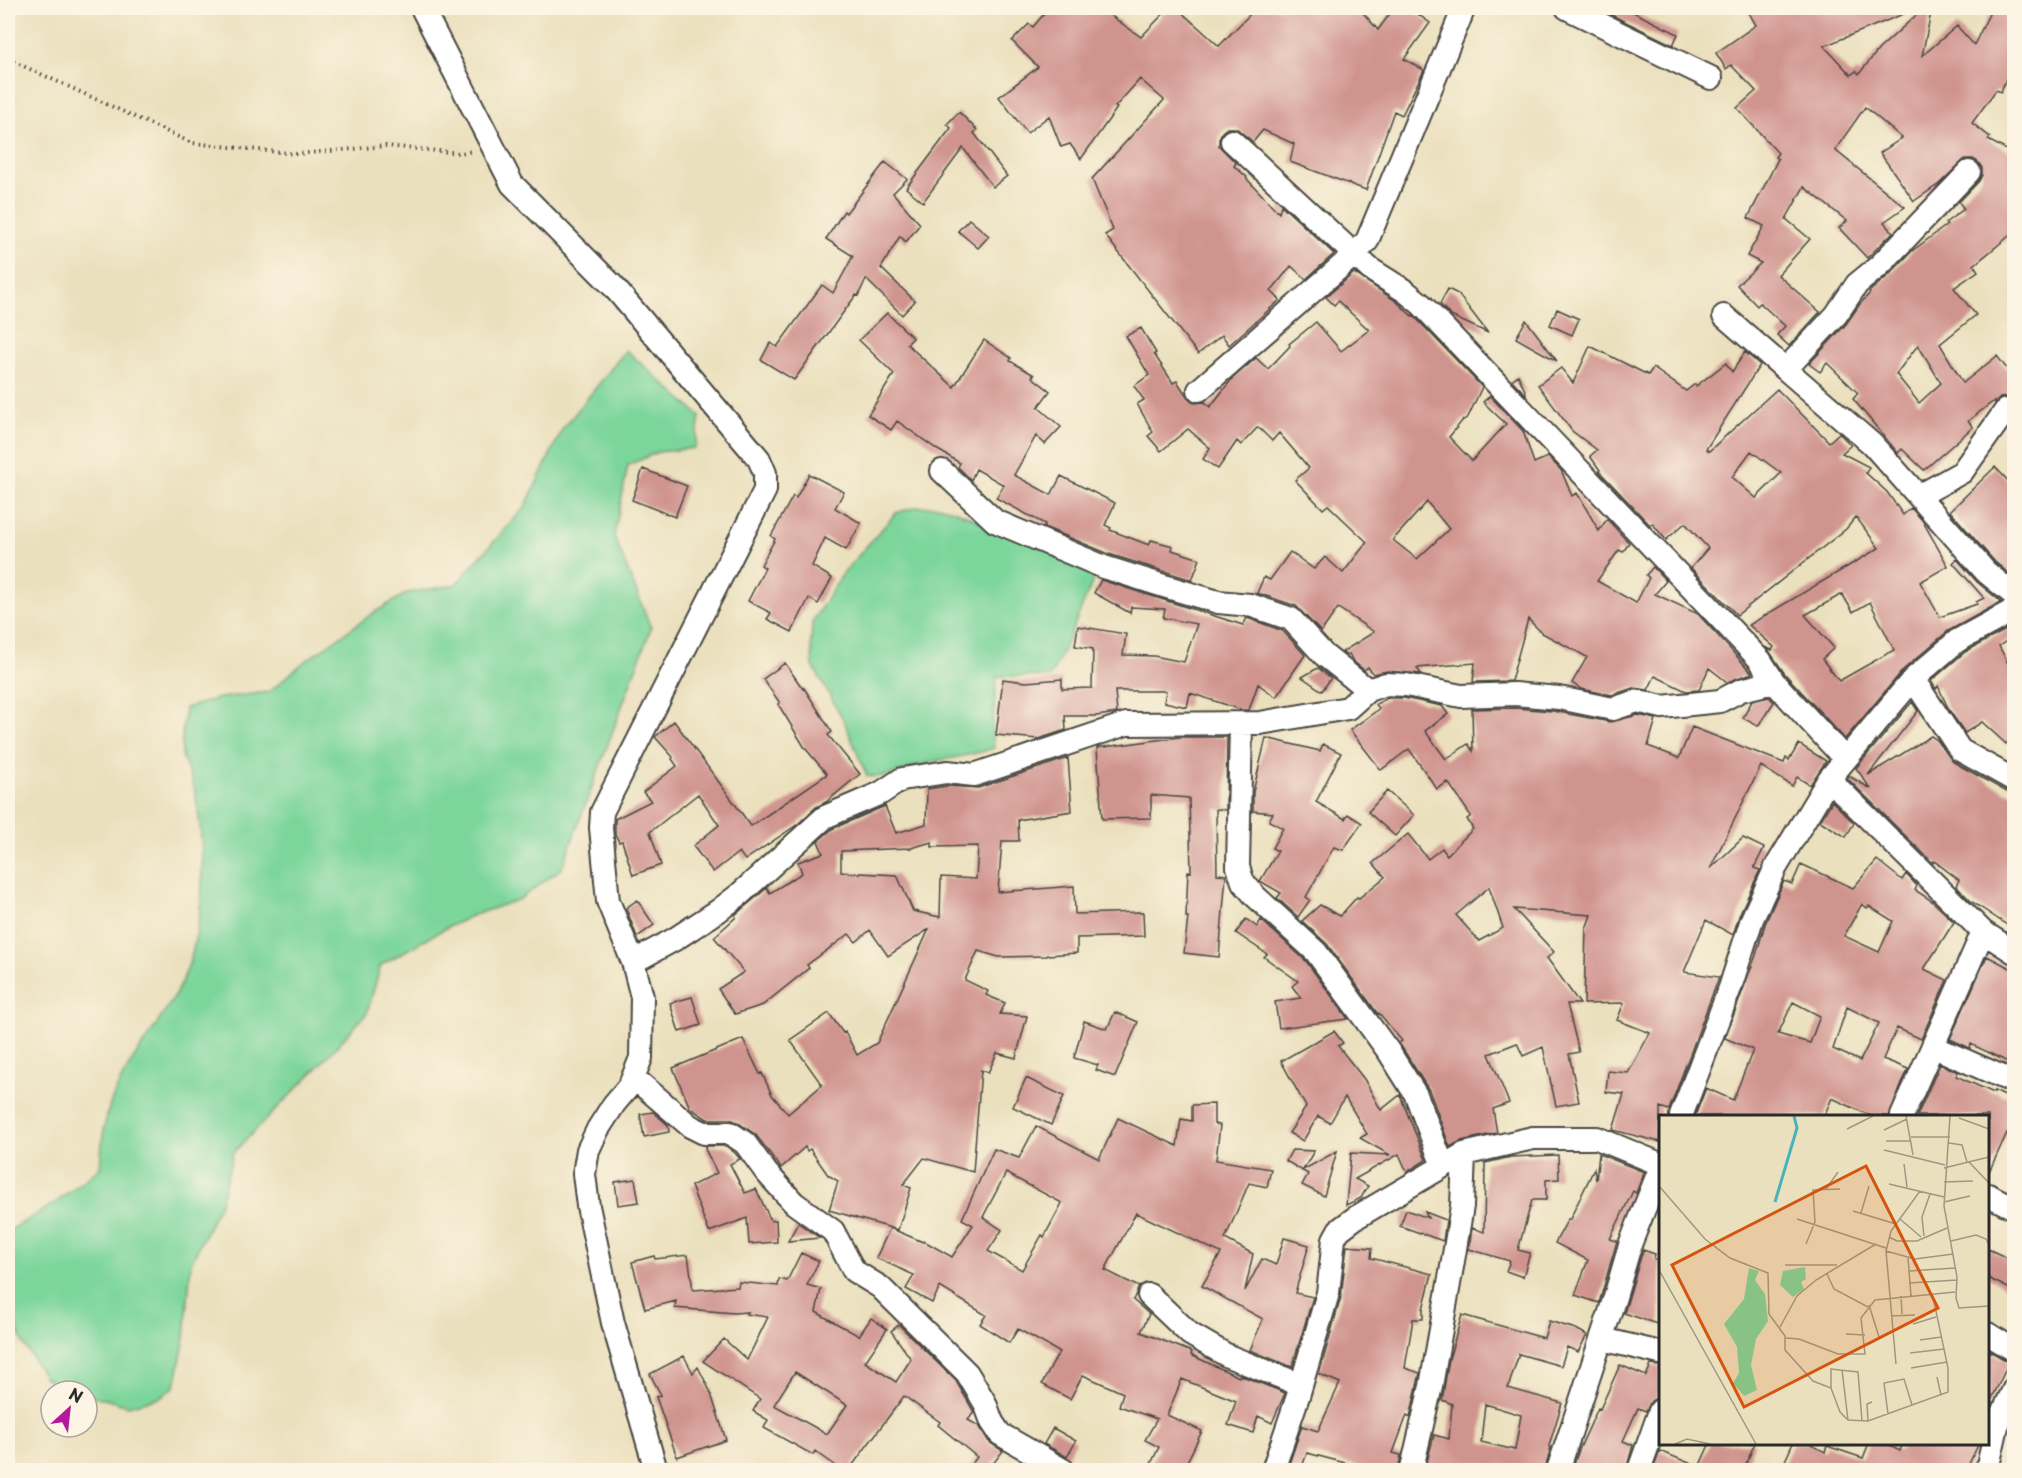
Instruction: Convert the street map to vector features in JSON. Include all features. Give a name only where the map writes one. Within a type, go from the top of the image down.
[{"type":"street","points":[[422,8],[512,184],[613,286],[759,459],[765,472],[765,490],[602,812],[601,828],[608,901],[633,962],[642,997],[643,1031],[641,1058],[630,1085],[598,1129],[588,1150],[584,1174],[588,1206],[613,1323],[656,1470]]},
{"type":"street","points":[[1199,390],[1355,254],[1367,240],[1464,8]]},
{"type":"street","points":[[1566,8],[1711,78]]},
{"type":"street","points":[[1591,21],[1610,8]]},
{"type":"street","points":[[1232,141],[1370,269],[1421,304],[1760,660],[1774,682],[1845,759]]},
{"type":"street","points":[[1786,369],[1836,315],[1857,284],[1880,266],[1968,172]]},
{"type":"street","points":[[1724,316],[1872,444],[1986,572],[2014,595]]},
{"type":"street","points":[[1919,496],[1962,472],[2006,410]]},
{"type":"street","points":[[942,471],[995,521],[1014,530],[1104,567],[1135,577],[1218,602],[1250,605],[1291,619],[1324,654],[1368,690]]},
{"type":"street","points":[[1681,1115],[1730,988],[1752,919],[1776,867],[1829,779],[1913,679],[1957,641],[2014,610]]},
{"type":"street","points":[[1913,679],[1960,750],[2014,780]]},
{"type":"street","points":[[633,962],[675,939],[740,894],[825,818],[881,794],[902,779],[947,772],[974,775],[1126,724],[1260,723],[1348,708],[1368,690],[1386,684],[1406,685],[1461,696],[1515,694],[1570,700],[1613,709],[1637,701],[1662,707],[1720,701],[1741,690],[1774,682]]},
{"type":"street","points":[[1241,724],[1238,867],[1243,882],[1316,952],[1389,1052],[1416,1095],[1443,1166]]},
{"type":"street","points":[[1829,779],[1983,932],[2014,952]]},
{"type":"street","points":[[1902,1115],[1983,932]]},
{"type":"street","points":[[1934,1047],[2014,1082]]},
{"type":"street","points":[[633,1077],[690,1126],[704,1133],[730,1133],[745,1143],[766,1172],[794,1203],[833,1232],[854,1271],[880,1287],[967,1373],[1000,1434],[1064,1470]]},
{"type":"street","points":[[1273,1470],[1328,1293],[1334,1239],[1339,1230],[1355,1218],[1464,1154],[1533,1138],[1597,1138],[1659,1164]]},
{"type":"street","points":[[1412,1468],[1431,1386],[1453,1261],[1462,1206],[1464,1154]]},
{"type":"street","points":[[1558,1470],[1602,1339],[1631,1242],[1659,1172]]},
{"type":"street","points":[[1989,1196],[2014,1208]]},
{"type":"street","points":[[1149,1295],[1190,1334],[1228,1356],[1301,1385]]},
{"type":"street","points":[[1989,1335],[2014,1350]]},
{"type":"street","points":[[1602,1339],[1659,1353]]},
{"type":"street","points":[[1987,1470],[1997,1426],[2014,1389]]},
{"type":"street","points":[[1639,1470],[1659,1414]]},
{"type":"path","points":[[8,59],[192,143],[297,154],[386,146],[460,153],[494,148]]},
{"type":"green space","points":[[626,350],[700,416],[695,448],[658,452],[628,465],[614,536],[651,628],[562,868],[520,899],[471,916],[381,965],[367,1013],[316,1069],[233,1153],[220,1203],[191,1263],[185,1338],[175,1386],[160,1397],[128,1406],[99,1398],[99,1379],[45,1378],[24,1345],[8,1306],[9,1231],[55,1203],[100,1168],[105,1123],[113,1097],[133,1060],[168,1008],[187,970],[200,911],[202,851],[195,792],[182,754],[185,708],[219,698],[269,692],[304,662],[372,614],[407,593],[455,585],[525,507],[562,430]]},
{"type":"green space","points":[[938,506],[959,512],[1097,571],[1050,677],[997,676],[992,732],[994,748],[930,762],[884,776],[867,776],[844,721],[813,666],[812,622],[844,572],[896,513],[916,507]]},
{"type":"building","points":[[1049,8],[1100,8],[1141,37],[1169,8],[1177,8],[1219,46],[1256,8],[1359,8],[1378,30],[1394,8],[1409,8],[1430,23],[1404,59],[1424,70],[1402,115],[1394,111],[1366,190],[1290,162],[1294,144],[1263,130],[1253,142],[1236,128],[1227,128],[1222,132],[1219,146],[1236,163],[1234,166],[1279,213],[1281,205],[1334,254],[1306,279],[1291,266],[1271,291],[1280,300],[1229,345],[1222,335],[1198,354],[1105,235],[1113,230],[1092,179],[1164,100],[1140,79],[1115,107],[1117,108],[1081,159],[1070,144],[1061,147],[1049,116],[1027,133],[999,97],[1038,67],[1012,41],[1029,24],[1033,27]]},
{"type":"building","points":[[1597,8],[1625,8],[1678,34],[1673,45]]},
{"type":"building","points":[[1746,8],[1918,8],[1824,46],[1851,75],[1856,71],[1859,74],[1879,49],[1924,8],[1932,8],[1922,56],[1957,26],[1974,45],[1992,8],[2014,8],[2014,56],[2001,92],[1996,90],[1972,123],[1990,137],[1988,140],[2014,154],[2014,232],[1974,265],[1978,271],[1954,288],[1976,315],[1940,344],[1963,383],[1997,356],[2014,378],[2014,400],[2007,397],[2000,398],[1968,421],[1973,427],[1924,470],[1902,449],[1898,453],[1853,399],[1858,393],[1827,363],[1820,372],[1809,364],[1846,324],[1869,292],[1912,251],[1964,209],[1959,202],[1979,181],[1982,168],[1973,159],[1965,159],[1939,184],[1914,201],[1880,153],[1902,138],[1865,107],[1835,150],[1905,207],[1884,222],[1893,232],[1867,258],[1839,228],[1847,221],[1804,187],[1786,219],[1810,239],[1778,275],[1820,312],[1789,346],[1777,335],[1785,326],[1760,303],[1757,306],[1737,285],[1761,263],[1747,256],[1764,226],[1748,218],[1778,159],[1775,157],[1778,153],[1737,108],[1756,91],[1731,65],[1726,69],[1716,53],[1756,25]],"holes":[[[1918,345],[1941,383],[1919,403],[1896,374]]]},
{"type":"building","points":[[959,112],[977,130],[974,133],[1007,176],[993,187],[963,148],[923,202],[906,188],[951,128],[947,124]]},
{"type":"building","points":[[885,162],[907,179],[893,193],[920,224],[906,242],[900,236],[881,268],[915,301],[902,315],[866,279],[858,296],[856,295],[794,380],[761,360],[770,343],[777,347],[822,285],[833,293],[853,256],[826,239],[844,211],[846,213]]},
{"type":"building","points":[[969,219],[989,236],[978,248],[958,231]]},
{"type":"building","points":[[1354,273],[1413,315],[1482,387],[1468,417],[1449,437],[1472,461],[1506,424],[1483,402],[1490,396],[1523,431],[1534,463],[1548,457],[1561,470],[1572,496],[1577,493],[1599,531],[1607,519],[1629,543],[1623,552],[1619,550],[1597,581],[1636,603],[1649,578],[1646,575],[1653,567],[1666,581],[1655,594],[1698,614],[1752,673],[1727,682],[1709,668],[1699,690],[1686,691],[1655,676],[1648,690],[1633,688],[1612,695],[1581,689],[1572,683],[1587,657],[1542,633],[1528,619],[1511,681],[1473,682],[1475,663],[1417,668],[1421,674],[1387,671],[1373,674],[1368,667],[1364,670],[1353,661],[1349,654],[1347,656],[1342,652],[1374,632],[1338,608],[1321,632],[1296,606],[1257,593],[1264,577],[1270,580],[1290,552],[1314,569],[1325,557],[1343,573],[1367,542],[1328,505],[1323,509],[1295,480],[1309,468],[1279,433],[1272,441],[1258,427],[1241,445],[1237,441],[1218,469],[1203,459],[1210,448],[1188,429],[1161,451],[1148,436],[1153,432],[1137,404],[1144,400],[1134,386],[1149,375],[1126,336],[1141,328],[1156,353],[1154,354],[1173,383],[1177,381],[1194,403],[1205,402],[1210,407],[1232,379],[1256,358],[1268,369],[1290,346],[1289,344],[1316,322],[1341,351],[1369,330],[1338,301],[1334,305],[1326,297]],"holes":[[[1427,502],[1449,529],[1417,559],[1393,540]]]},
{"type":"building","points":[[1448,289],[1458,294],[1488,333],[1451,316],[1440,304]]},
{"type":"building","points":[[1557,309],[1579,319],[1572,335],[1550,325]]},
{"type":"building","points":[[887,313],[913,338],[907,344],[954,387],[984,340],[1011,358],[1010,361],[1034,375],[1032,377],[1050,391],[1038,407],[1061,427],[1045,444],[1036,436],[1014,475],[1051,495],[1061,476],[1115,503],[1105,525],[1111,528],[1110,530],[1149,545],[1151,540],[1173,546],[1172,550],[1200,559],[1192,580],[1109,554],[1044,527],[1045,524],[996,498],[1004,485],[976,469],[971,480],[958,467],[960,463],[897,421],[891,430],[868,415],[894,374],[859,340]]},
{"type":"building","points":[[1526,320],[1557,361],[1516,338]]},
{"type":"building","points":[[1590,346],[1648,375],[1653,368],[1686,391],[1726,363],[1732,372],[1745,352],[1760,365],[1706,449],[1709,451],[1777,389],[1829,442],[1839,433],[1851,445],[1842,453],[1869,467],[1866,473],[1887,492],[1903,515],[1911,508],[1922,520],[1948,566],[1920,582],[1940,617],[1977,604],[1976,602],[1984,598],[1953,563],[1957,559],[1977,582],[2001,602],[1948,631],[1904,669],[1845,739],[1785,674],[1767,648],[1772,650],[1774,647],[1749,625],[1879,548],[1856,517],[1846,529],[1737,615],[1691,568],[1708,548],[1685,523],[1666,540],[1652,523],[1650,525],[1599,471],[1590,456],[1597,450],[1572,431],[1538,385],[1561,368],[1573,383]],"holes":[[[1751,451],[1781,473],[1756,498],[1732,477]],[[1842,594],[1853,612],[1870,602],[1894,650],[1839,681],[1822,659],[1834,648],[1805,615]]]},
{"type":"building","points":[[1518,375],[1526,393],[1526,395],[1512,380]]},
{"type":"building","points":[[1995,467],[2014,487],[2014,573],[2011,575],[1995,562],[1950,511]]},
{"type":"building","points":[[643,469],[687,486],[675,517],[632,500]]},
{"type":"building","points":[[809,474],[844,492],[835,508],[861,523],[846,550],[825,538],[812,566],[832,578],[818,604],[809,598],[792,632],[767,619],[771,613],[748,601],[765,568],[761,565],[775,539],[771,536],[793,496],[796,498]]},
{"type":"building","points":[[1101,580],[1243,625],[1247,618],[1283,631],[1305,655],[1276,697],[1258,684],[1249,710],[1242,710],[1190,693],[1187,707],[1164,702],[1166,691],[1115,691],[1117,713],[1065,716],[1066,730],[1038,739],[996,735],[1003,679],[1026,682],[1062,679],[1062,689],[1092,688],[1093,649],[1075,646],[1078,626],[1126,634],[1123,655],[1154,656],[1184,662],[1197,624],[1163,618],[1165,609],[1131,607],[1130,613],[1094,593]]},
{"type":"building","points":[[2013,626],[2014,636],[1999,646],[2014,675],[2014,735],[2006,744],[1982,722],[1965,733],[1949,710],[1938,686],[1936,689],[1931,681],[1965,652]]},
{"type":"building","points":[[785,663],[832,732],[828,735],[860,774],[826,802],[816,807],[798,824],[745,860],[739,852],[713,872],[693,846],[719,825],[698,794],[650,832],[661,865],[633,875],[622,841],[619,842],[615,834],[615,819],[651,801],[643,792],[677,766],[673,757],[655,737],[674,721],[751,826],[827,774],[805,748],[778,704],[780,703],[763,679]]},
{"type":"building","points":[[1318,668],[1331,678],[1322,691],[1302,677]]},
{"type":"building","points":[[1769,697],[1774,702],[1758,726],[1743,718],[1752,701]]},
{"type":"building","points":[[1388,698],[1404,698],[1442,706],[1448,714],[1425,731],[1446,759],[1468,744],[1473,751],[1472,709],[1515,708],[1553,711],[1610,722],[1638,715],[1656,719],[1648,746],[1679,758],[1692,727],[1784,763],[1786,758],[1789,760],[1799,744],[1826,761],[1810,785],[1797,777],[1792,786],[1761,766],[1710,869],[1743,838],[1764,848],[1754,868],[1760,870],[1740,913],[1733,935],[1706,920],[1684,972],[1719,977],[1669,1110],[1660,1107],[1659,1142],[1613,1130],[1624,1094],[1606,1092],[1608,1071],[1628,1073],[1650,1033],[1617,1020],[1624,1003],[1584,1004],[1586,929],[1591,915],[1514,909],[1554,952],[1547,958],[1580,1004],[1567,1004],[1579,1052],[1569,1054],[1579,1102],[1556,1106],[1543,1047],[1523,1056],[1517,1043],[1489,1054],[1509,1103],[1493,1109],[1497,1133],[1461,1141],[1450,1147],[1429,1090],[1399,1043],[1402,1041],[1378,1014],[1327,944],[1302,921],[1320,905],[1340,916],[1357,897],[1359,898],[1385,877],[1373,863],[1408,834],[1428,859],[1442,848],[1447,855],[1473,829],[1467,819],[1471,816],[1448,782],[1437,789],[1409,749],[1381,770],[1350,730],[1379,709],[1376,704]],"holes":[[[1489,887],[1503,928],[1479,941],[1456,915]]]},
{"type":"building","points":[[1912,702],[1918,711],[1868,775],[1931,736],[1937,740],[1953,762],[2007,792],[2014,793],[2014,914],[2007,925],[1971,901],[1956,886],[1959,880],[1934,861],[1933,863],[1847,778],[1849,776],[1871,789],[1856,768]]},
{"type":"building","points":[[1180,737],[1227,737],[1226,810],[1216,809],[1217,874],[1226,875],[1219,957],[1184,953],[1188,917],[1186,917],[1188,871],[1191,872],[1189,798],[1151,795],[1151,818],[1102,819],[1097,748]]},
{"type":"building","points":[[1266,738],[1320,751],[1323,744],[1341,753],[1316,802],[1345,819],[1348,814],[1362,823],[1343,850],[1334,847],[1306,897],[1310,900],[1298,917],[1277,898],[1281,893],[1260,881],[1278,851],[1272,848],[1283,828],[1269,821],[1273,813],[1253,811],[1253,792]]},
{"type":"building","points":[[1068,758],[1072,811],[1018,820],[1019,841],[1002,841],[998,892],[1074,886],[1075,914],[1143,912],[1144,936],[1077,938],[1077,953],[1047,956],[999,957],[978,951],[965,980],[988,991],[986,995],[1005,1003],[1000,1014],[1027,1016],[1016,1058],[997,1053],[988,1073],[981,1070],[973,1172],[924,1158],[903,1185],[911,1188],[898,1230],[829,1210],[838,1181],[828,1175],[810,1149],[807,1151],[805,1147],[781,1168],[756,1135],[737,1122],[730,1119],[707,1119],[690,1108],[673,1068],[743,1039],[772,1095],[788,1114],[822,1085],[790,1040],[829,1013],[843,1033],[845,1032],[857,1055],[877,1043],[929,929],[888,956],[870,930],[856,942],[849,934],[807,965],[809,968],[763,1005],[735,1014],[718,989],[744,972],[714,937],[736,917],[735,915],[767,888],[770,893],[802,873],[798,862],[823,853],[818,841],[832,829],[885,806],[896,833],[926,824],[927,789],[947,786],[978,788]],"holes":[[[932,842],[932,847],[978,846],[976,879],[941,877],[940,917],[913,911],[897,875],[841,872],[841,851],[911,848]]]},
{"type":"building","points":[[1387,791],[1414,815],[1395,836],[1368,812]]},
{"type":"building","points":[[1832,801],[1854,823],[1846,837],[1820,821]]},
{"type":"building","points":[[1877,860],[1902,880],[1906,874],[1917,886],[1915,890],[1932,901],[1954,922],[1924,969],[1947,980],[1921,1039],[1897,1028],[1883,1059],[1908,1069],[1889,1115],[1869,1115],[1832,1098],[1824,1115],[1695,1115],[1706,1088],[1733,1100],[1753,1050],[1725,1038],[1765,924],[1784,881],[1792,884],[1801,864],[1853,888]],"holes":[[[1862,904],[1867,908],[1869,906],[1893,921],[1879,952],[1844,936]],[[1793,1002],[1820,1016],[1810,1043],[1778,1034]],[[1847,1007],[1879,1023],[1860,1061],[1833,1049]]]},
{"type":"building","points":[[637,900],[654,925],[637,937],[626,908]]},
{"type":"building","points":[[1246,919],[1257,927],[1261,920],[1306,961],[1348,1019],[1279,1028],[1275,1002],[1301,998],[1292,986],[1298,981],[1264,957],[1267,954],[1236,933]]},
{"type":"building","points":[[1987,956],[2014,970],[2014,1065],[1971,1044],[1970,1048],[1950,1039]]},
{"type":"building","points":[[692,997],[701,1025],[679,1032],[670,1003]]},
{"type":"building","points":[[1115,1012],[1138,1022],[1115,1077],[1096,1070],[1098,1065],[1074,1058],[1084,1021],[1107,1029]]},
{"type":"building","points":[[1334,1031],[1343,1043],[1338,1046],[1364,1079],[1381,1110],[1400,1095],[1426,1160],[1407,1172],[1399,1154],[1355,1179],[1368,1186],[1361,1198],[1346,1205],[1351,1153],[1390,1155],[1360,1138],[1367,1134],[1345,1097],[1330,1123],[1318,1116],[1303,1141],[1289,1133],[1306,1107],[1281,1061]]},
{"type":"building","points":[[1940,1064],[1958,1072],[1956,1076],[2014,1100],[2014,1136],[2007,1133],[1989,1172],[1989,1115],[1917,1115]]},
{"type":"building","points":[[1026,1078],[1064,1096],[1051,1125],[1013,1107]]},
{"type":"building","points":[[1214,1104],[1214,1124],[1220,1125],[1216,1160],[1271,1169],[1267,1187],[1249,1183],[1225,1239],[1253,1254],[1245,1291],[1262,1259],[1276,1265],[1284,1238],[1309,1245],[1295,1293],[1313,1297],[1292,1367],[1250,1350],[1263,1319],[1202,1286],[1221,1253],[1136,1213],[1105,1270],[1139,1287],[1133,1300],[1149,1314],[1141,1332],[1192,1352],[1191,1355],[1239,1377],[1240,1375],[1285,1393],[1272,1423],[1258,1416],[1253,1433],[1228,1425],[1236,1401],[1182,1379],[1167,1415],[1202,1431],[1183,1470],[1148,1470],[1159,1447],[1145,1440],[1157,1419],[1119,1406],[1123,1393],[1083,1375],[1070,1399],[1042,1384],[1059,1352],[1018,1329],[1009,1343],[980,1324],[986,1315],[940,1287],[932,1303],[906,1289],[914,1275],[876,1258],[890,1228],[924,1241],[952,1257],[973,1225],[962,1219],[994,1149],[1019,1158],[1036,1126],[1099,1159],[1118,1118],[1177,1146],[1181,1119],[1192,1121],[1192,1105]],"holes":[[[1006,1173],[1062,1203],[1044,1237],[1042,1235],[1022,1270],[988,1251],[1002,1230],[983,1217]]]},
{"type":"building","points":[[653,1112],[668,1125],[669,1132],[644,1137],[640,1114]]},
{"type":"building","points":[[707,1146],[726,1146],[740,1159],[730,1164],[745,1193],[756,1189],[771,1221],[776,1220],[777,1242],[749,1244],[747,1218],[709,1232],[691,1186],[717,1173],[705,1149]]},
{"type":"building","points":[[1292,1150],[1314,1151],[1303,1170],[1337,1151],[1324,1196],[1302,1185],[1308,1174],[1286,1161]]},
{"type":"building","points":[[1599,1154],[1644,1172],[1636,1193],[1633,1191],[1610,1239],[1617,1241],[1599,1303],[1575,1295],[1588,1260],[1555,1243],[1570,1219],[1594,1169],[1596,1180]]},
{"type":"building","points":[[1558,1155],[1559,1179],[1546,1180],[1546,1200],[1532,1200],[1518,1250],[1530,1253],[1523,1277],[1506,1271],[1510,1261],[1469,1249],[1472,1228],[1484,1232],[1485,1163],[1511,1157]]},
{"type":"building","points":[[635,1179],[639,1202],[618,1205],[615,1182]]},
{"type":"building","points":[[1406,1210],[1428,1218],[1425,1212],[1446,1220],[1443,1241],[1400,1226]]},
{"type":"building","points":[[798,1223],[820,1238],[788,1241]]},
{"type":"building","points":[[1347,1246],[1372,1248],[1371,1258],[1432,1274],[1423,1309],[1423,1319],[1413,1319],[1405,1368],[1420,1373],[1410,1417],[1407,1415],[1393,1453],[1401,1455],[1398,1470],[1372,1470],[1307,1453],[1301,1470],[1287,1470],[1302,1426],[1318,1431],[1340,1383],[1319,1374],[1341,1297]]},
{"type":"building","points":[[1989,1249],[2014,1261],[2014,1291],[1989,1278]]},
{"type":"building","points":[[1643,1250],[1655,1254],[1654,1259],[1659,1262],[1659,1325],[1624,1313]]},
{"type":"building","points":[[801,1253],[819,1261],[807,1285],[821,1289],[816,1312],[859,1336],[871,1318],[887,1329],[865,1362],[896,1382],[911,1359],[891,1331],[899,1325],[956,1381],[974,1412],[968,1420],[979,1426],[989,1442],[1003,1451],[988,1470],[967,1470],[977,1457],[938,1425],[940,1422],[904,1396],[849,1470],[842,1470],[815,1451],[813,1455],[764,1428],[768,1420],[753,1411],[760,1399],[703,1361],[724,1339],[747,1360],[768,1317],[746,1314],[748,1312],[675,1308],[676,1301],[645,1309],[632,1262],[654,1256],[655,1259],[688,1255],[693,1290],[738,1287],[739,1282],[778,1286],[779,1279],[787,1281]],"holes":[[[795,1372],[847,1405],[827,1434],[774,1405]]]},
{"type":"building","points":[[1462,1315],[1544,1338],[1549,1321],[1576,1329],[1587,1335],[1578,1352],[1567,1347],[1561,1366],[1519,1354],[1508,1388],[1562,1403],[1549,1446],[1551,1447],[1545,1470],[1425,1470],[1434,1435],[1449,1439],[1452,1404],[1442,1400],[1449,1359]],"holes":[[[1485,1404],[1521,1415],[1515,1450],[1481,1442]]]},
{"type":"building","points":[[1989,1351],[2009,1362],[1989,1405]]},
{"type":"building","points":[[684,1356],[693,1373],[698,1367],[710,1391],[726,1440],[677,1457],[656,1397],[661,1395],[650,1374]]},
{"type":"building","points":[[1620,1365],[1646,1376],[1651,1365],[1659,1366],[1657,1398],[1651,1401],[1646,1411],[1638,1408],[1623,1441],[1633,1445],[1626,1470],[1572,1470],[1598,1408],[1600,1409]]},
{"type":"building","points":[[1053,1428],[1076,1441],[1067,1457],[1044,1444]]},
{"type":"building","points":[[1709,1445],[1754,1445],[1743,1470],[1653,1470],[1660,1451],[1699,1467]]},
{"type":"building","points":[[1792,1445],[1812,1445],[1825,1452],[1827,1446],[1863,1458],[1868,1445],[1887,1445],[1900,1451],[1902,1445],[1978,1445],[1966,1470],[1834,1470],[1818,1465],[1816,1470],[1781,1470]]}]
